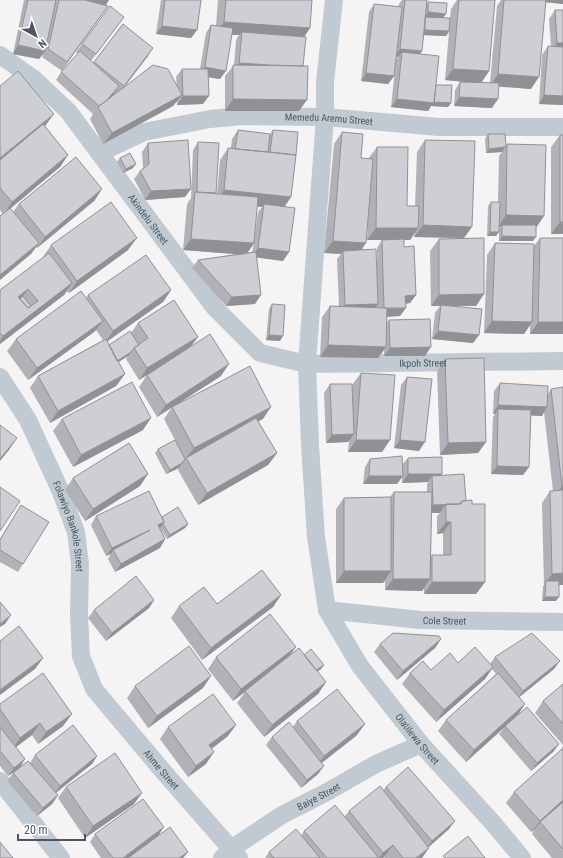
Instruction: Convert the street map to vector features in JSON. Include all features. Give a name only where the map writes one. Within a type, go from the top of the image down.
[{"type":"street","points":[[327,610],[316,537],[310,445],[307,364],[325,117],[325,82],[334,0]]},
{"type":"street","name":"Akindelu Street","points":[[0,55],[34,79],[68,110],[175,256],[221,314],[260,353],[307,364]]},
{"type":"street","name":"Memedu Aremu Street","points":[[99,152],[144,132],[210,119],[243,116],[325,117],[440,127],[563,127]]},
{"type":"street","name":"Ikpoh Street","points":[[307,364],[563,361]]},
{"type":"street","name":"Folawiyo Bankole Street","points":[[0,377],[28,420],[61,492],[76,532],[80,564],[79,615],[81,656],[94,689]]},
{"type":"street","name":"Cole Street","points":[[327,610],[420,620],[563,622]]},
{"type":"street","name":"Olatilewa Street","points":[[327,610],[360,666],[421,744],[493,823],[522,858]]},
{"type":"street","name":"Ahme Street","points":[[94,689],[231,855]]},
{"type":"street","name":"Baiye Street","points":[[231,855],[282,815],[327,792],[376,764],[421,744]]},
{"type":"street","points":[[0,781],[60,858]]},
{"type":"building","points":[[28,0],[56,0],[45,51],[18,45]]},
{"type":"building","points":[[59,0],[85,0],[108,6],[67,62],[48,49]]},
{"type":"building","points":[[165,0],[201,0],[197,30],[162,26]]},
{"type":"building","points":[[226,0],[312,0],[310,28],[224,22]]},
{"type":"building","points":[[405,0],[427,0],[422,51],[400,49]]},
{"type":"building","points":[[459,0],[495,0],[489,71],[453,69]]},
{"type":"building","points":[[504,0],[546,0],[539,77],[498,74]]},
{"type":"building","points":[[428,2],[447,3],[446,14],[428,12]]},
{"type":"building","points":[[374,4],[402,7],[394,76],[366,73]]},
{"type":"building","points":[[110,6],[124,17],[96,54],[82,44]]},
{"type":"building","points":[[555,10],[563,10],[563,43],[557,43]]},
{"type":"building","points":[[425,17],[450,18],[449,31],[425,30]]},
{"type":"building","points":[[123,24],[153,48],[124,86],[94,62]]},
{"type":"building","points":[[211,25],[233,28],[226,71],[205,67]]},
{"type":"building","points":[[242,32],[306,37],[303,66],[239,63]]},
{"type":"building","points":[[548,46],[563,47],[563,96],[544,95]]},
{"type":"building","points":[[80,51],[119,86],[106,101],[99,106],[61,72]]},
{"type":"building","points":[[402,52],[439,56],[434,103],[397,99]]},
{"type":"building","points":[[153,65],[168,69],[182,95],[112,133],[98,107]]},
{"type":"building","points":[[233,65],[308,66],[307,100],[233,99]]},
{"type":"building","points":[[182,69],[208,69],[209,96],[183,96]]},
{"type":"building","points":[[18,71],[54,114],[0,158],[0,86]]},
{"type":"building","points":[[460,82],[499,83],[498,99],[459,97]]},
{"type":"building","points":[[436,85],[452,85],[451,103],[434,102]]},
{"type":"building","points":[[43,124],[68,155],[12,202],[0,188],[0,160]]},
{"type":"building","points":[[238,130],[270,134],[268,152],[235,149]]},
{"type":"building","points":[[273,130],[298,132],[296,155],[270,152]]},
{"type":"building","points":[[342,132],[363,134],[361,158],[373,159],[366,243],[333,241]]},
{"type":"building","points":[[488,134],[505,134],[506,146],[489,149]]},
{"type":"building","points":[[560,135],[563,135],[563,222],[560,222]]},
{"type":"building","points":[[188,140],[191,189],[151,191],[140,171],[149,164],[148,143]]},
{"type":"building","points":[[425,140],[475,141],[472,227],[423,225]]},
{"type":"building","points":[[198,142],[219,143],[216,193],[197,192]]},
{"type":"building","points":[[507,144],[546,145],[544,216],[506,215]]},
{"type":"building","points":[[377,147],[408,147],[407,206],[419,206],[418,228],[376,228]]},
{"type":"building","points":[[228,148],[296,155],[291,197],[224,190]]},
{"type":"building","points":[[130,153],[136,164],[126,169],[120,158]]},
{"type":"building","points":[[76,157],[102,189],[45,237],[19,204]]},
{"type":"building","points":[[195,192],[258,197],[254,243],[191,239]]},
{"type":"building","points":[[111,202],[137,238],[77,281],[51,245]]},
{"type":"building","points":[[491,202],[500,202],[499,232],[490,232]]},
{"type":"building","points":[[264,204],[295,208],[289,252],[258,248]]},
{"type":"building","points":[[10,208],[39,243],[0,275],[0,216]]},
{"type":"building","points":[[502,225],[536,225],[536,237],[502,236]]},
{"type":"building","points":[[484,238],[484,294],[439,295],[439,239]]},
{"type":"building","points":[[540,238],[563,238],[563,322],[538,322]]},
{"type":"building","points":[[404,239],[404,247],[414,246],[416,295],[405,296],[406,308],[384,308],[382,240]]},
{"type":"building","points":[[495,243],[534,244],[532,322],[492,321]]},
{"type":"building","points":[[376,249],[378,304],[345,305],[343,251]]},
{"type":"building","points":[[256,252],[261,295],[232,297],[198,260]]},
{"type":"building","points":[[49,253],[72,283],[3,336],[0,333],[0,290]],"holes":[[[28,289],[38,301],[28,308],[18,297]]]},
{"type":"building","points":[[146,255],[171,290],[113,331],[88,295]]},
{"type":"building","points":[[81,291],[103,321],[37,368],[16,339]]},
{"type":"building","points":[[23,296],[31,306],[28,308],[20,299]]},
{"type":"building","points":[[174,300],[198,337],[147,368],[134,348],[148,338],[138,323]]},
{"type":"building","points":[[272,304],[285,305],[283,336],[269,335]]},
{"type":"building","points":[[441,305],[482,309],[479,335],[438,331]]},
{"type":"building","points":[[330,306],[387,308],[386,347],[328,345]]},
{"type":"building","points":[[430,319],[431,347],[390,348],[389,320]]},
{"type":"building","points":[[130,331],[139,345],[117,361],[109,345]]},
{"type":"building","points":[[210,334],[229,364],[166,405],[147,375]]},
{"type":"building","points":[[106,339],[125,374],[58,411],[38,376]]},
{"type":"building","points":[[484,358],[486,442],[448,443],[445,359]]},
{"type":"building","points":[[250,366],[271,407],[194,448],[172,407]]},
{"type":"building","points":[[361,373],[395,375],[390,440],[356,440]]},
{"type":"building","points":[[407,377],[432,379],[425,442],[400,440]]},
{"type":"building","points":[[132,382],[151,418],[81,455],[62,419]]},
{"type":"building","points":[[500,383],[548,386],[547,407],[498,405]]},
{"type":"building","points":[[330,384],[352,384],[354,434],[332,435]]},
{"type":"building","points":[[563,387],[563,486],[562,486],[551,389]]},
{"type":"building","points":[[498,409],[531,410],[529,467],[497,466]]},
{"type":"building","points":[[256,418],[277,453],[207,493],[186,458]]},
{"type":"building","points":[[0,425],[17,438],[0,459]]},
{"type":"building","points":[[175,440],[185,459],[182,463],[170,470],[158,449]]},
{"type":"building","points":[[129,443],[148,474],[93,509],[73,478]]},
{"type":"building","points":[[402,456],[403,476],[369,476],[370,459]]},
{"type":"building","points":[[442,457],[442,474],[408,474],[408,458]]},
{"type":"building","points":[[464,474],[466,501],[462,501],[459,504],[433,505],[432,476]]},
{"type":"building","points":[[0,487],[20,501],[0,531]]},
{"type":"building","points":[[563,490],[563,573],[552,574],[550,491]]},
{"type":"building","points":[[149,491],[164,522],[158,525],[165,539],[121,564],[113,550],[150,530],[112,548],[96,516]]},
{"type":"building","points":[[394,492],[432,492],[430,579],[393,579]]},
{"type":"building","points":[[391,497],[391,571],[344,571],[344,498]]},
{"type":"building","points":[[472,500],[472,504],[485,504],[485,582],[432,582],[432,555],[451,555],[451,522],[446,522],[446,504],[461,504],[462,501]]},
{"type":"building","points":[[21,505],[49,522],[23,564],[0,550],[0,540]]},
{"type":"building","points":[[178,507],[188,524],[170,535],[163,524],[164,522],[162,517]]},
{"type":"building","points":[[262,570],[281,595],[211,648],[179,606],[204,587],[217,604]]},
{"type":"building","points":[[136,576],[154,600],[112,633],[94,610]]},
{"type":"building","points":[[546,581],[559,581],[559,597],[545,597]]},
{"type":"building","points":[[0,602],[11,615],[0,624]]},
{"type":"building","points":[[270,614],[296,647],[241,689],[216,657]]},
{"type":"building","points":[[19,626],[43,658],[0,690],[0,641]]},
{"type":"building","points":[[393,633],[439,636],[441,639],[403,671],[380,644]]},
{"type":"building","points":[[532,633],[560,661],[523,691],[495,657]]},
{"type":"building","points":[[189,646],[211,676],[157,716],[135,686]]},
{"type":"building","points":[[475,647],[493,667],[444,710],[410,673],[423,661],[431,670],[450,653],[458,663]]},
{"type":"building","points":[[299,648],[326,682],[272,725],[245,691]]},
{"type":"building","points":[[311,649],[324,665],[316,670],[304,655]]},
{"type":"building","points":[[43,673],[72,714],[46,732],[40,723],[20,738],[0,709],[0,704]]},
{"type":"building","points":[[498,673],[525,704],[474,750],[446,720]]},
{"type":"building","points":[[563,684],[563,724],[543,701]]},
{"type":"building","points":[[337,689],[365,724],[324,756],[297,721]]},
{"type":"building","points":[[213,694],[236,725],[209,745],[214,752],[196,766],[168,727]]},
{"type":"building","points":[[527,707],[559,744],[537,763],[505,726]]},
{"type":"building","points":[[289,722],[324,766],[307,780],[272,737]]},
{"type":"building","points":[[73,725],[97,756],[60,786],[35,755]]},
{"type":"building","points":[[0,728],[25,759],[14,768],[0,751]]},
{"type":"building","points":[[562,749],[563,800],[540,821],[514,792]]},
{"type":"building","points":[[115,753],[142,793],[93,826],[66,787]]},
{"type":"building","points":[[28,761],[58,795],[43,808],[13,773]]},
{"type":"building","points":[[408,767],[455,821],[432,841],[386,787]]},
{"type":"building","points":[[380,786],[429,848],[416,858],[403,858],[393,845],[383,853],[349,811]]},
{"type":"building","points":[[143,799],[164,827],[123,858],[113,858],[95,834]]},
{"type":"building","points":[[563,802],[563,849],[540,822]]},
{"type":"building","points":[[335,805],[378,857],[327,858],[304,831]]},
{"type":"building","points":[[170,827],[188,852],[179,858],[128,858]]},
{"type":"building","points":[[296,829],[320,858],[274,858],[269,852]]},
{"type":"building","points":[[468,836],[485,858],[445,858],[443,856]]},
{"type":"building","points":[[0,842],[13,858],[0,858]]}]
